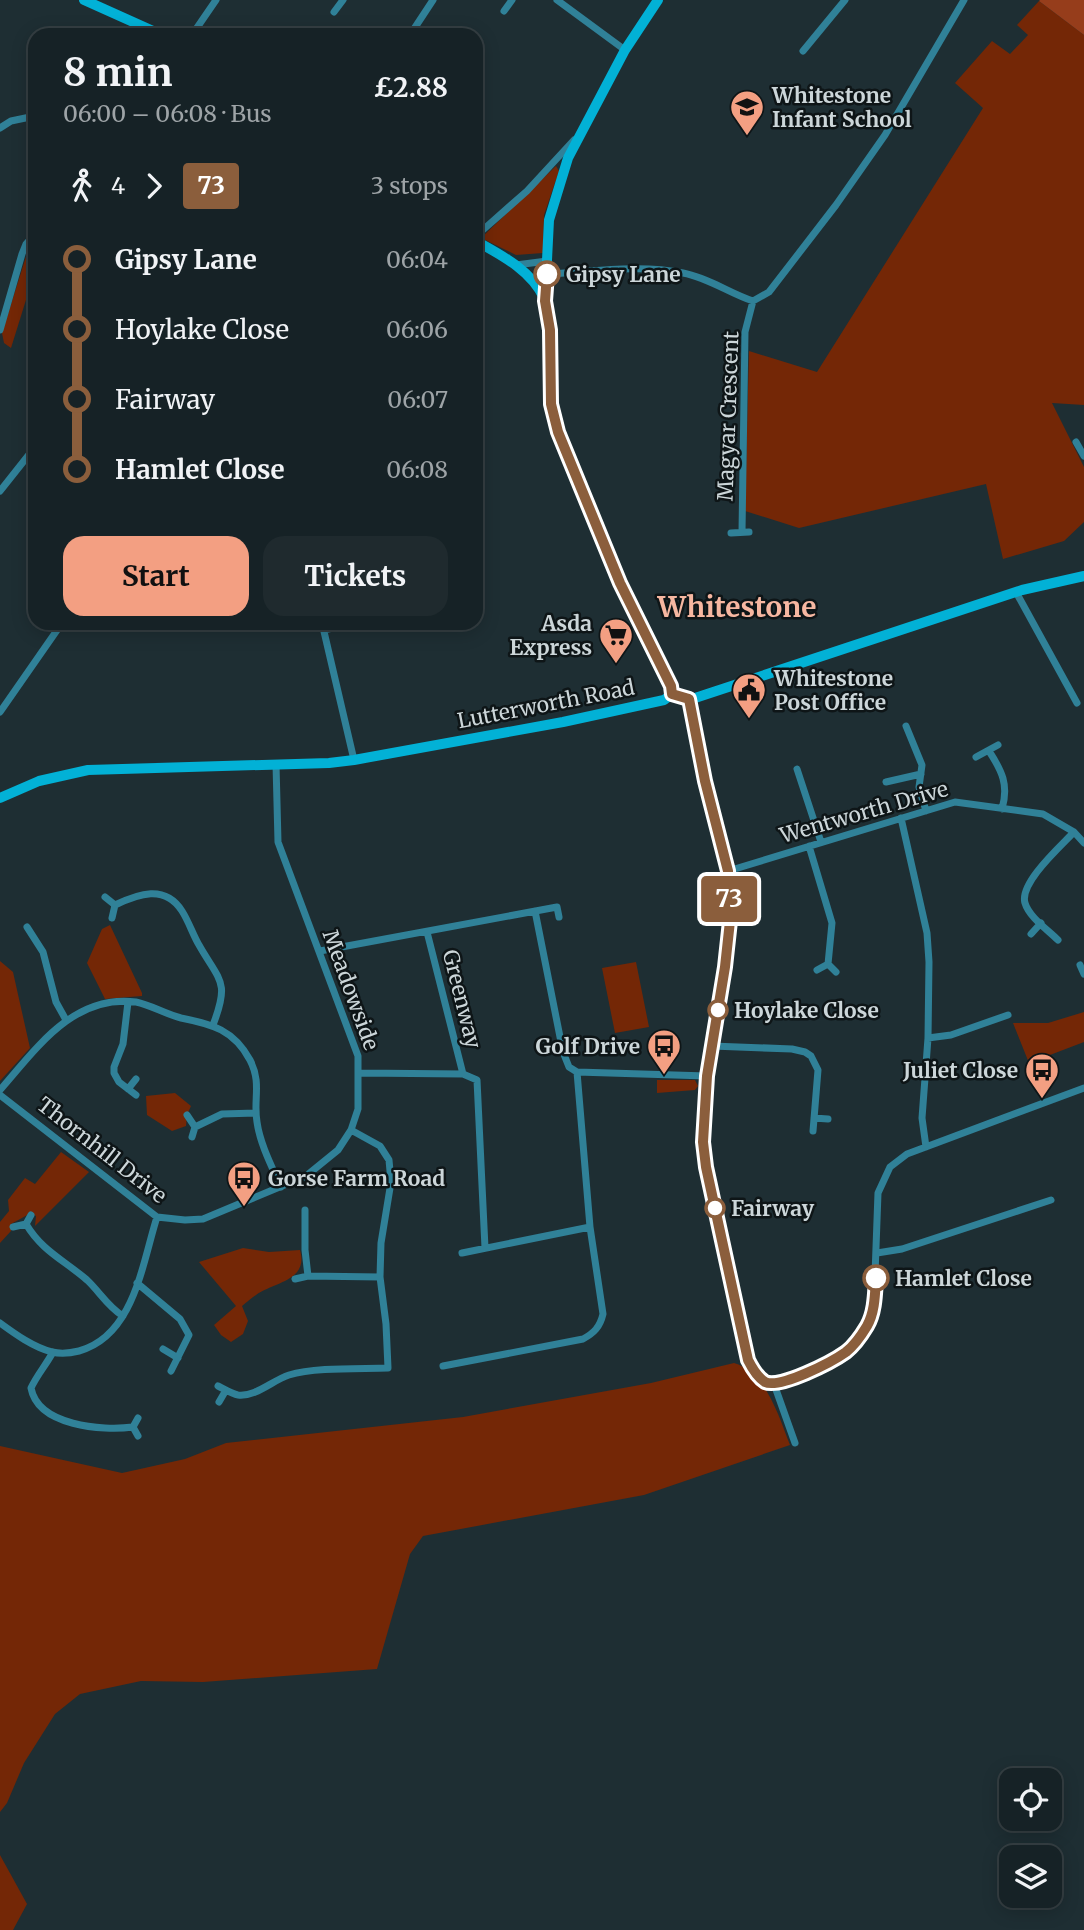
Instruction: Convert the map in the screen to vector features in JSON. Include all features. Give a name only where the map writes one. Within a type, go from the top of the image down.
[{"type":"main road","points":[[84,0],[146,28]]},
{"type":"main road","points":[[658,0],[625,50],[568,158],[553,201],[547,238],[545,301],[550,330],[551,404],[558,432],[620,583],[671,686],[672,694],[689,699],[1016,592],[1084,576]]},
{"type":"main road","points":[[483,244],[516,265],[532,281],[545,301]]},
{"type":"main road","name":"Lutterworth Road","points":[[0,798],[39,781],[88,770],[355,760],[563,722],[664,700],[672,694]]},
{"type":"street","points":[[197,28],[216,0]]},
{"type":"street","points":[[334,12],[343,0]]},
{"type":"street","points":[[415,28],[433,0]]},
{"type":"street","points":[[504,11],[512,0]]},
{"type":"street","points":[[557,0],[625,50]]},
{"type":"street","points":[[803,51],[845,0]]},
{"type":"street","points":[[547,274],[654,269],[684,273],[712,281],[753,301],[769,292],[836,205],[885,135],[964,0]]},
{"type":"street","points":[[0,128],[11,121],[28,117]]},
{"type":"street","points":[[483,232],[519,199],[579,135]]},
{"type":"street","points":[[0,330],[28,242]]},
{"type":"street","points":[[516,265],[547,261]]},
{"type":"street","name":"Magyar Crescent","points":[[731,533],[746,532],[745,332],[753,301]]},
{"type":"street","points":[[1076,442],[1084,456]]},
{"type":"street","points":[[0,491],[28,456]]},
{"type":"street","points":[[0,473],[9,479]]},
{"type":"street","points":[[1016,592],[1077,703]]},
{"type":"street","points":[[0,712],[57,630]]},
{"type":"street","points":[[324,630],[355,760]]},
{"type":"street","points":[[689,699],[705,781],[728,871],[730,921],[707,1076],[703,1142],[748,1360],[764,1381],[774,1384],[833,1360],[856,1343],[870,1320],[874,1302],[878,1193],[885,1175],[895,1162],[907,1154],[1082,1088],[1084,1098]]},
{"type":"street","points":[[906,726],[922,765],[919,787],[926,811]]},
{"type":"street","points":[[976,757],[998,744]]},
{"type":"street","points":[[989,751],[1002,772],[1006,796],[1002,809]]},
{"type":"street","name":"Meadowside","points":[[276,764],[278,842],[358,1056],[360,1073],[463,1074]]},
{"type":"street","points":[[797,769],[821,842]]},
{"type":"street","points":[[886,782],[921,774]]},
{"type":"street","name":"Wentworth Drive","points":[[728,871],[955,802],[1043,814],[1074,832],[1084,843]]},
{"type":"street","points":[[901,818],[927,933],[928,1038],[922,1118],[926,1147]]},
{"type":"street","points":[[1058,940],[1029,911],[1024,902],[1026,890],[1038,871],[1074,832]]},
{"type":"street","points":[[810,846],[832,923],[828,964]]},
{"type":"street","points":[[115,905],[145,893],[167,898],[182,910],[200,947],[220,976],[222,994],[213,1025]]},
{"type":"street","points":[[104,897],[115,905]]},
{"type":"street","points":[[112,918],[115,905]]},
{"type":"street","points":[[320,951],[558,907],[559,917]]},
{"type":"street","points":[[535,911],[566,1062],[578,1072],[707,1076]]},
{"type":"street","points":[[1031,934],[1041,923]]},
{"type":"street","points":[[27,927],[43,952],[56,1002],[66,1020]]},
{"type":"street","name":"Greenway","points":[[427,932],[463,1074]]},
{"type":"street","points":[[24,940],[33,935]]},
{"type":"street","points":[[817,970],[828,964]]},
{"type":"street","points":[[828,964],[836,972]]},
{"type":"street","points":[[1080,965],[1084,974]]},
{"type":"street","points":[[128,1002],[122,1044],[114,1067],[119,1082],[136,1095]]},
{"type":"street","points":[[0,1093],[50,1033],[66,1020],[100,1004],[137,1003],[213,1025],[233,1039],[252,1064],[258,1091],[256,1113],[259,1134],[281,1187]]},
{"type":"street","points":[[928,1038],[951,1035],[1007,1015]]},
{"type":"street","points":[[712,1046],[792,1049],[811,1056],[818,1070],[813,1131]]},
{"type":"street","points":[[443,1366],[583,1339],[597,1329],[603,1314],[590,1227],[578,1072]]},
{"type":"street","name":"Thornhill Drive","points":[[0,1093],[157,1217],[203,1219],[306,1176],[338,1150],[351,1130],[358,1110],[360,1073]]},
{"type":"street","points":[[463,1074],[473,1077],[479,1085],[485,1248]]},
{"type":"street","points":[[128,1089],[136,1079]]},
{"type":"street","points":[[192,1137],[195,1127],[222,1114],[256,1113]]},
{"type":"street","points":[[187,1115],[195,1127]]},
{"type":"street","points":[[814,1118],[828,1119]]},
{"type":"street","points":[[219,1402],[222,1388],[237,1395],[252,1393],[287,1375],[302,1372],[388,1368],[380,1277],[391,1182],[389,1160],[374,1141],[351,1130]]},
{"type":"street","points":[[877,1253],[902,1249],[1047,1201],[1041,1193]]},
{"type":"street","points":[[305,1210],[301,1220],[308,1276]]},
{"type":"street","points":[[13,1227],[26,1224],[32,1215]]},
{"type":"street","points":[[0,1323],[18,1336],[53,1352],[71,1353],[100,1342],[110,1334],[123,1316],[137,1283],[157,1217]]},
{"type":"street","points":[[26,1224],[44,1249],[88,1281],[123,1316]]},
{"type":"street","points":[[462,1253],[590,1227]]},
{"type":"street","points":[[295,1279],[308,1276],[380,1277]]},
{"type":"street","points":[[137,1283],[184,1324],[189,1335],[171,1371]]},
{"type":"street","points":[[163,1349],[178,1358]]},
{"type":"street","points":[[53,1352],[31,1388],[36,1402],[56,1419],[119,1429],[133,1427]]},
{"type":"street","points":[[774,1384],[795,1443]]},
{"type":"street","points":[[133,1427],[138,1418]]},
{"type":"street","points":[[133,1427],[138,1436]]},
{"type":"shaded area","points":[[1040,0],[1084,0],[1084,35],[1039,1]]},
{"type":"shaded area","points":[[1039,1],[1084,35],[1084,405],[1052,403],[1084,467],[1084,522],[1064,541],[1003,559],[986,484],[799,528],[745,511],[749,351],[817,372],[983,108],[955,83],[992,41],[1010,54],[1028,35],[1017,25]]},
{"type":"shaded area","points":[[556,166],[559,171],[544,215],[543,253],[516,255],[483,239]]},
{"type":"shaded area","points":[[28,250],[28,293],[11,348],[4,343],[2,333]]},
{"type":"shaded area","points":[[110,925],[142,996],[105,999],[87,963],[102,929]]},
{"type":"shaded area","points":[[0,961],[13,972],[30,1048],[0,1081]]},
{"type":"shaded area","points":[[636,962],[649,1027],[615,1033],[602,968]]},
{"type":"shaded area","points":[[1084,1012],[1084,1042],[1029,1063],[1013,1023],[1048,1023]]},
{"type":"shaded area","points":[[657,1080],[695,1080],[698,1086],[695,1090],[657,1093]]},
{"type":"shaded area","points":[[175,1093],[191,1106],[186,1126],[172,1131],[147,1115],[146,1096]]},
{"type":"shaded area","points":[[61,1152],[89,1172],[35,1226],[36,1216],[31,1213],[11,1224],[11,1231],[0,1243],[0,1222],[9,1211],[8,1200],[25,1178],[35,1184]]},
{"type":"shaded area","points":[[243,1248],[269,1252],[300,1250],[301,1260],[295,1274],[256,1295],[242,1306],[248,1321],[243,1334],[231,1342],[221,1335],[214,1325],[236,1306],[199,1262]]},
{"type":"shaded area","points":[[734,1363],[745,1368],[763,1386],[776,1409],[790,1445],[644,1495],[423,1536],[410,1554],[377,1669],[203,1682],[141,1681],[80,1694],[55,1714],[24,1763],[7,1803],[0,1812],[0,1446],[122,1473],[185,1459],[226,1443],[463,1417],[651,1383]]},
{"type":"shaded area","points":[[0,1855],[27,1904],[13,1930],[0,1930]]},
{"type":"bus line","name":"73","points":[[547,274],[545,301],[549,316],[550,390],[554,419],[620,583],[671,686],[672,694],[689,699],[705,781],[728,871],[730,921],[707,1076],[703,1142],[706,1167],[748,1360],[757,1374],[764,1381],[774,1384],[783,1382],[846,1352],[856,1343],[870,1320],[876,1278]]},
{"type":"place","name":"Whitestone Infant School","points":[[747,137]]},
{"type":"place","name":"Gipsy Lane","points":[[547,274]]},
{"type":"place","name":"Asda Express","points":[[616,665]]},
{"type":"place","name":"Whitestone Post Office","points":[[749,720]]},
{"type":"place","name":"Hoylake Close","points":[[718,1010]]},
{"type":"place","name":"Golf Drive","points":[[664,1076]]},
{"type":"place","name":"Juliet Close","points":[[1042,1100]]},
{"type":"place","name":"Gorse Farm Road","points":[[244,1208]]},
{"type":"place","name":"Fairway","points":[[715,1208]]},
{"type":"place","name":"Hamlet Close","points":[[876,1278]]},
{"type":"district","name":"Whitestone","points":[[737,607]]}]
